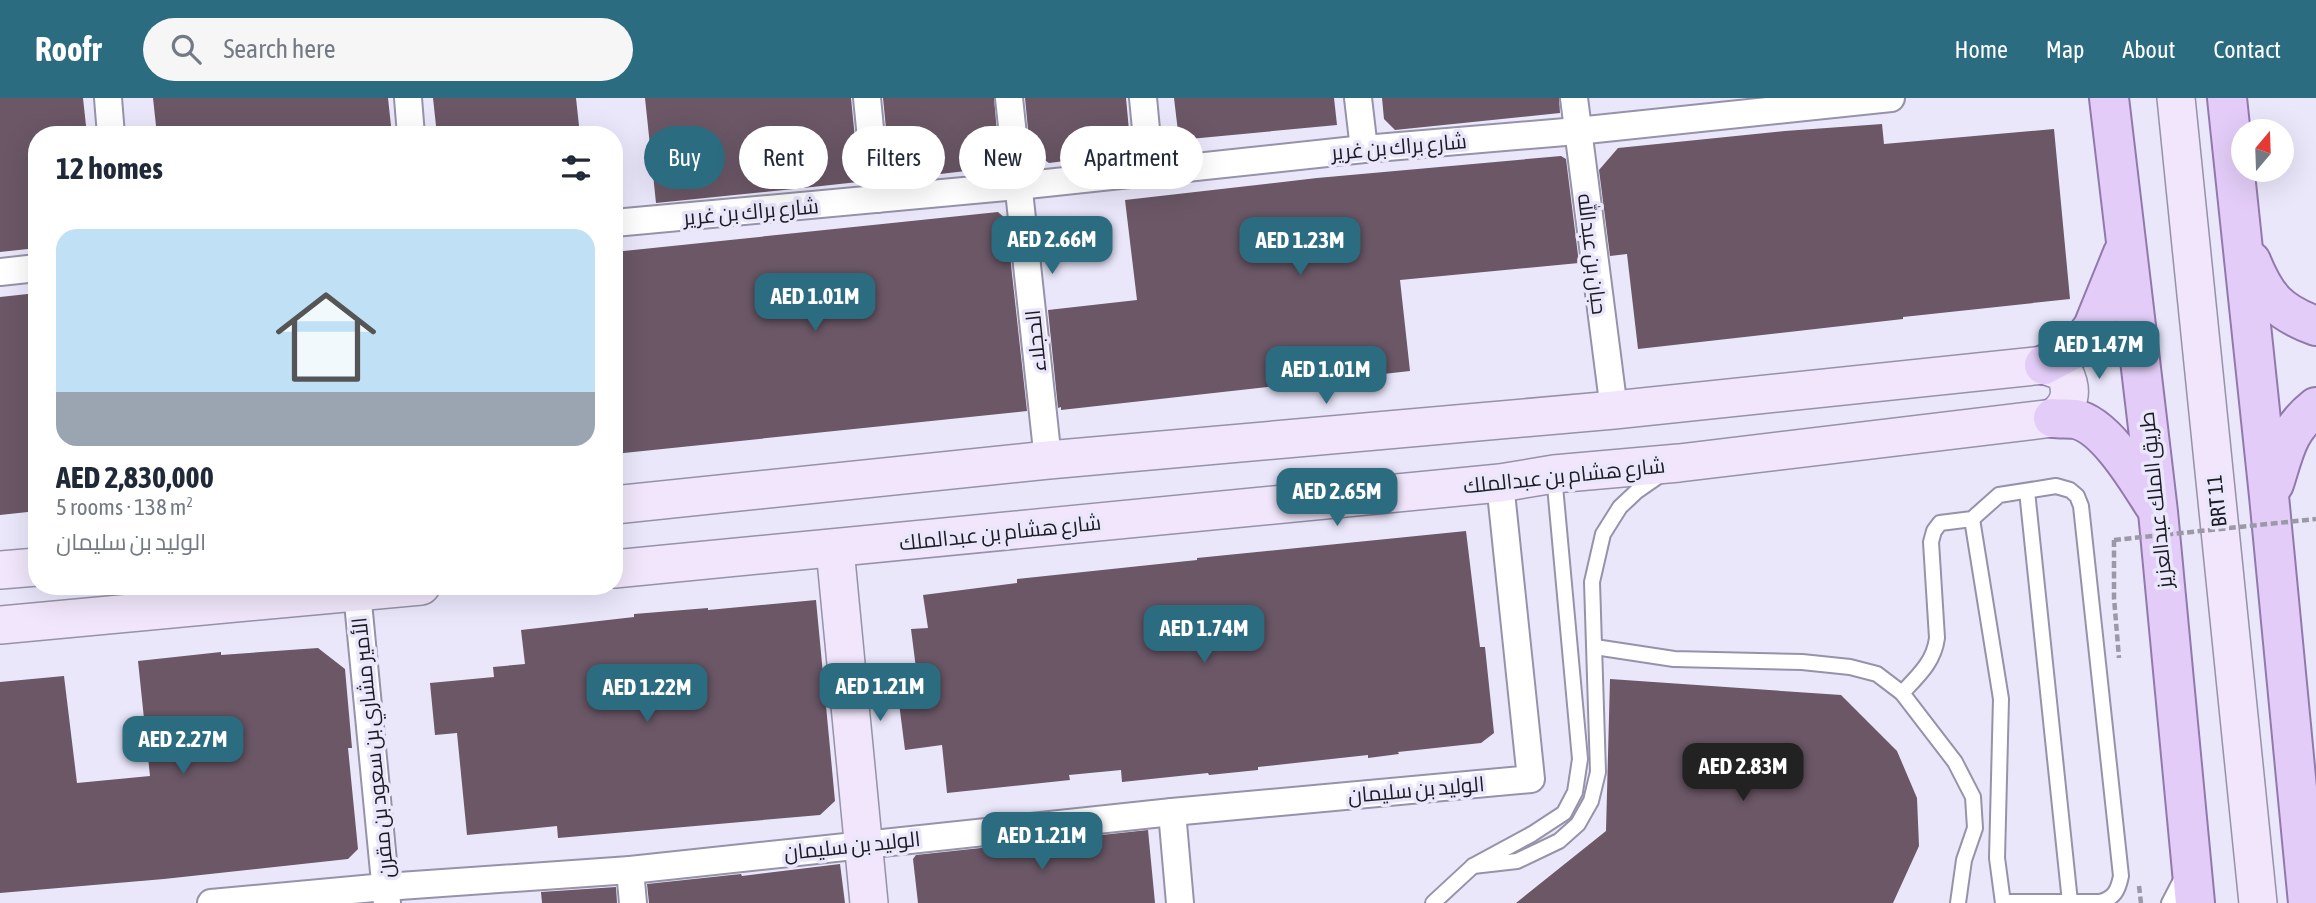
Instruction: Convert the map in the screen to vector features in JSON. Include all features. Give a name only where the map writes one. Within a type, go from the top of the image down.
[{"type":"main road","name":"طريق الملك عبدالعزيز","points":[[2109,98],[2158,512],[2195,903]]},
{"type":"main road","points":[[2227,98],[2308,903]]},
{"type":"main road","points":[[2242,239],[2262,287],[2273,300],[2296,318],[2316,326]]},
{"type":"main road","points":[[2044,365],[2078,347],[2093,327],[2126,244]]},
{"type":"main road","points":[[2269,496],[2292,431],[2298,422],[2316,407]]},
{"type":"main road","points":[[2053,418],[2077,419],[2096,429],[2136,476],[2158,512]]},
{"type":"street","points":[[108,98],[110,126]]},
{"type":"street","points":[[408,98],[410,126]]},
{"type":"street","points":[[867,98],[877,199]]},
{"type":"street","name":"الحجلاء","points":[[1009,98],[1012,126]]},
{"type":"street","points":[[1143,98],[1146,126]]},
{"type":"street","points":[[1358,98],[1364,149]]},
{"type":"street","name":"حبان بن عبدالله","points":[[1574,98],[1614,410]]},
{"type":"street","name":"شارع براك بن غرير","points":[[1203,166],[1577,131],[1803,103],[1891,98]]},
{"type":"street","name":"BRT 11","points":[[2176,98],[2258,903]]},
{"type":"street","name":"شارع براك بن غرير","points":[[623,222],[985,189]]},
{"type":"street","name":"الحجلاء","points":[[1018,189],[1048,460]]},
{"type":"street","points":[[0,272],[28,269]]},
{"type":"street","points":[[623,504],[1048,460],[1614,410],[2044,365],[2064,372],[2070,385],[2070,400],[2053,418]]},
{"type":"street","name":"شارع هشام بن عبدالملك","points":[[623,568],[1500,483],[1554,474],[1679,463],[2053,418]]},
{"type":"street","name":"الوليد بن سليمان","points":[[211,903],[386,895],[1172,811],[1531,779],[1500,483]]},
{"type":"street","points":[[835,549],[869,903]]},
{"type":"street","points":[[0,570],[28,568]]},
{"type":"street","points":[[0,625],[325,595]]},
{"type":"street","name":"الأمير مشاري بن سعود بن مقرن","points":[[357,595],[386,895]]},
{"type":"street","points":[[1172,811],[1180,903]]},
{"type":"street","points":[[629,870],[633,903]]},
{"type":"lane","points":[[1473,866],[1517,861],[1559,841],[1578,824],[1591,801],[1598,772],[1592,582],[1603,534],[1620,507],[1637,491],[1679,463]]},
{"type":"lane","points":[[1433,903],[1473,866],[1564,813],[1575,792],[1580,759],[1554,474]]},
{"type":"lane","points":[[1902,693],[1930,662],[1935,649],[1937,638],[1931,542],[1940,523],[1972,519],[1999,495],[2056,486],[2070,490],[2077,496],[2081,506],[2121,876],[2115,894],[2100,902],[2003,902],[1997,858],[2001,699],[1972,519]]},
{"type":"lane","points":[[2027,491],[2070,902]]},
{"type":"lane","points":[[1595,647],[1674,659],[1802,662],[1850,667],[1877,674],[1902,693],[1955,762],[1973,797],[1975,828],[1964,860],[1958,903]]},
{"type":"lane","points":[[2169,903],[2190,862]]},
{"type":"path","points":[[2114,598],[2114,540],[2316,519]]},
{"type":"building","points":[[0,98],[83,98],[86,126],[28,126],[28,249],[0,252]]},
{"type":"building","points":[[153,98],[388,98],[391,126],[156,126]]},
{"type":"building","points":[[433,98],[576,98],[579,126],[436,126]]},
{"type":"building","points":[[645,98],[851,98],[854,126],[842,126],[842,184],[828,185],[828,126],[739,126],[739,189],[791,189],[656,203],[655,189],[725,189],[725,126],[648,126]]},
{"type":"building","points":[[883,98],[994,98],[996,126],[959,126],[959,172],[945,173],[945,126],[886,126]]},
{"type":"building","points":[[1025,98],[1126,98],[1129,126],[1060,126],[1060,162],[1046,161],[1046,126],[1028,126]]},
{"type":"building","points":[[1174,98],[1334,98],[1337,125],[1203,138],[1203,126],[1177,126]]},
{"type":"building","points":[[1382,98],[1559,98],[1560,113],[1395,130],[1384,119]]},
{"type":"building","points":[[1882,124],[1884,144],[2054,129],[2070,299],[1638,349],[1627,254],[1610,256],[1599,170],[1618,148]]},
{"type":"building","points":[[1561,156],[1566,159],[1579,263],[1400,280],[1410,371],[1061,410],[1061,407],[1058,408],[1048,310],[1137,300],[1125,200],[1317,178]]},
{"type":"building","points":[[998,212],[1006,219],[1027,411],[623,453],[623,251]]},
{"type":"building","points":[[28,294],[28,512],[0,515],[0,297]]},
{"type":"building","points":[[1466,531],[1480,647],[1485,647],[1494,733],[1481,743],[1368,758],[1368,755],[1258,767],[1258,770],[1122,782],[1121,770],[1069,775],[1070,780],[947,793],[942,745],[905,750],[899,703],[920,700],[911,629],[928,628],[923,595],[1017,583],[1017,579]]},
{"type":"building","points":[[816,600],[835,801],[820,815],[558,838],[557,826],[467,835],[457,733],[435,735],[430,683],[494,677],[493,667],[525,664],[521,630],[634,617],[634,614]]},
{"type":"building","points":[[318,648],[345,669],[352,748],[348,748],[358,849],[348,859],[0,893],[0,682],[64,676],[77,783],[150,776],[138,661],[221,652],[221,655]]},
{"type":"building","points":[[1610,679],[1841,695],[1897,751],[1917,798],[1919,846],[1893,903],[1516,903],[1606,831]]},
{"type":"building","points":[[1148,830],[1155,903],[918,903],[913,859],[916,855]]},
{"type":"building","points":[[840,864],[845,903],[649,903],[647,884]]},
{"type":"building","points":[[616,887],[617,903],[542,903],[541,892]]}]
